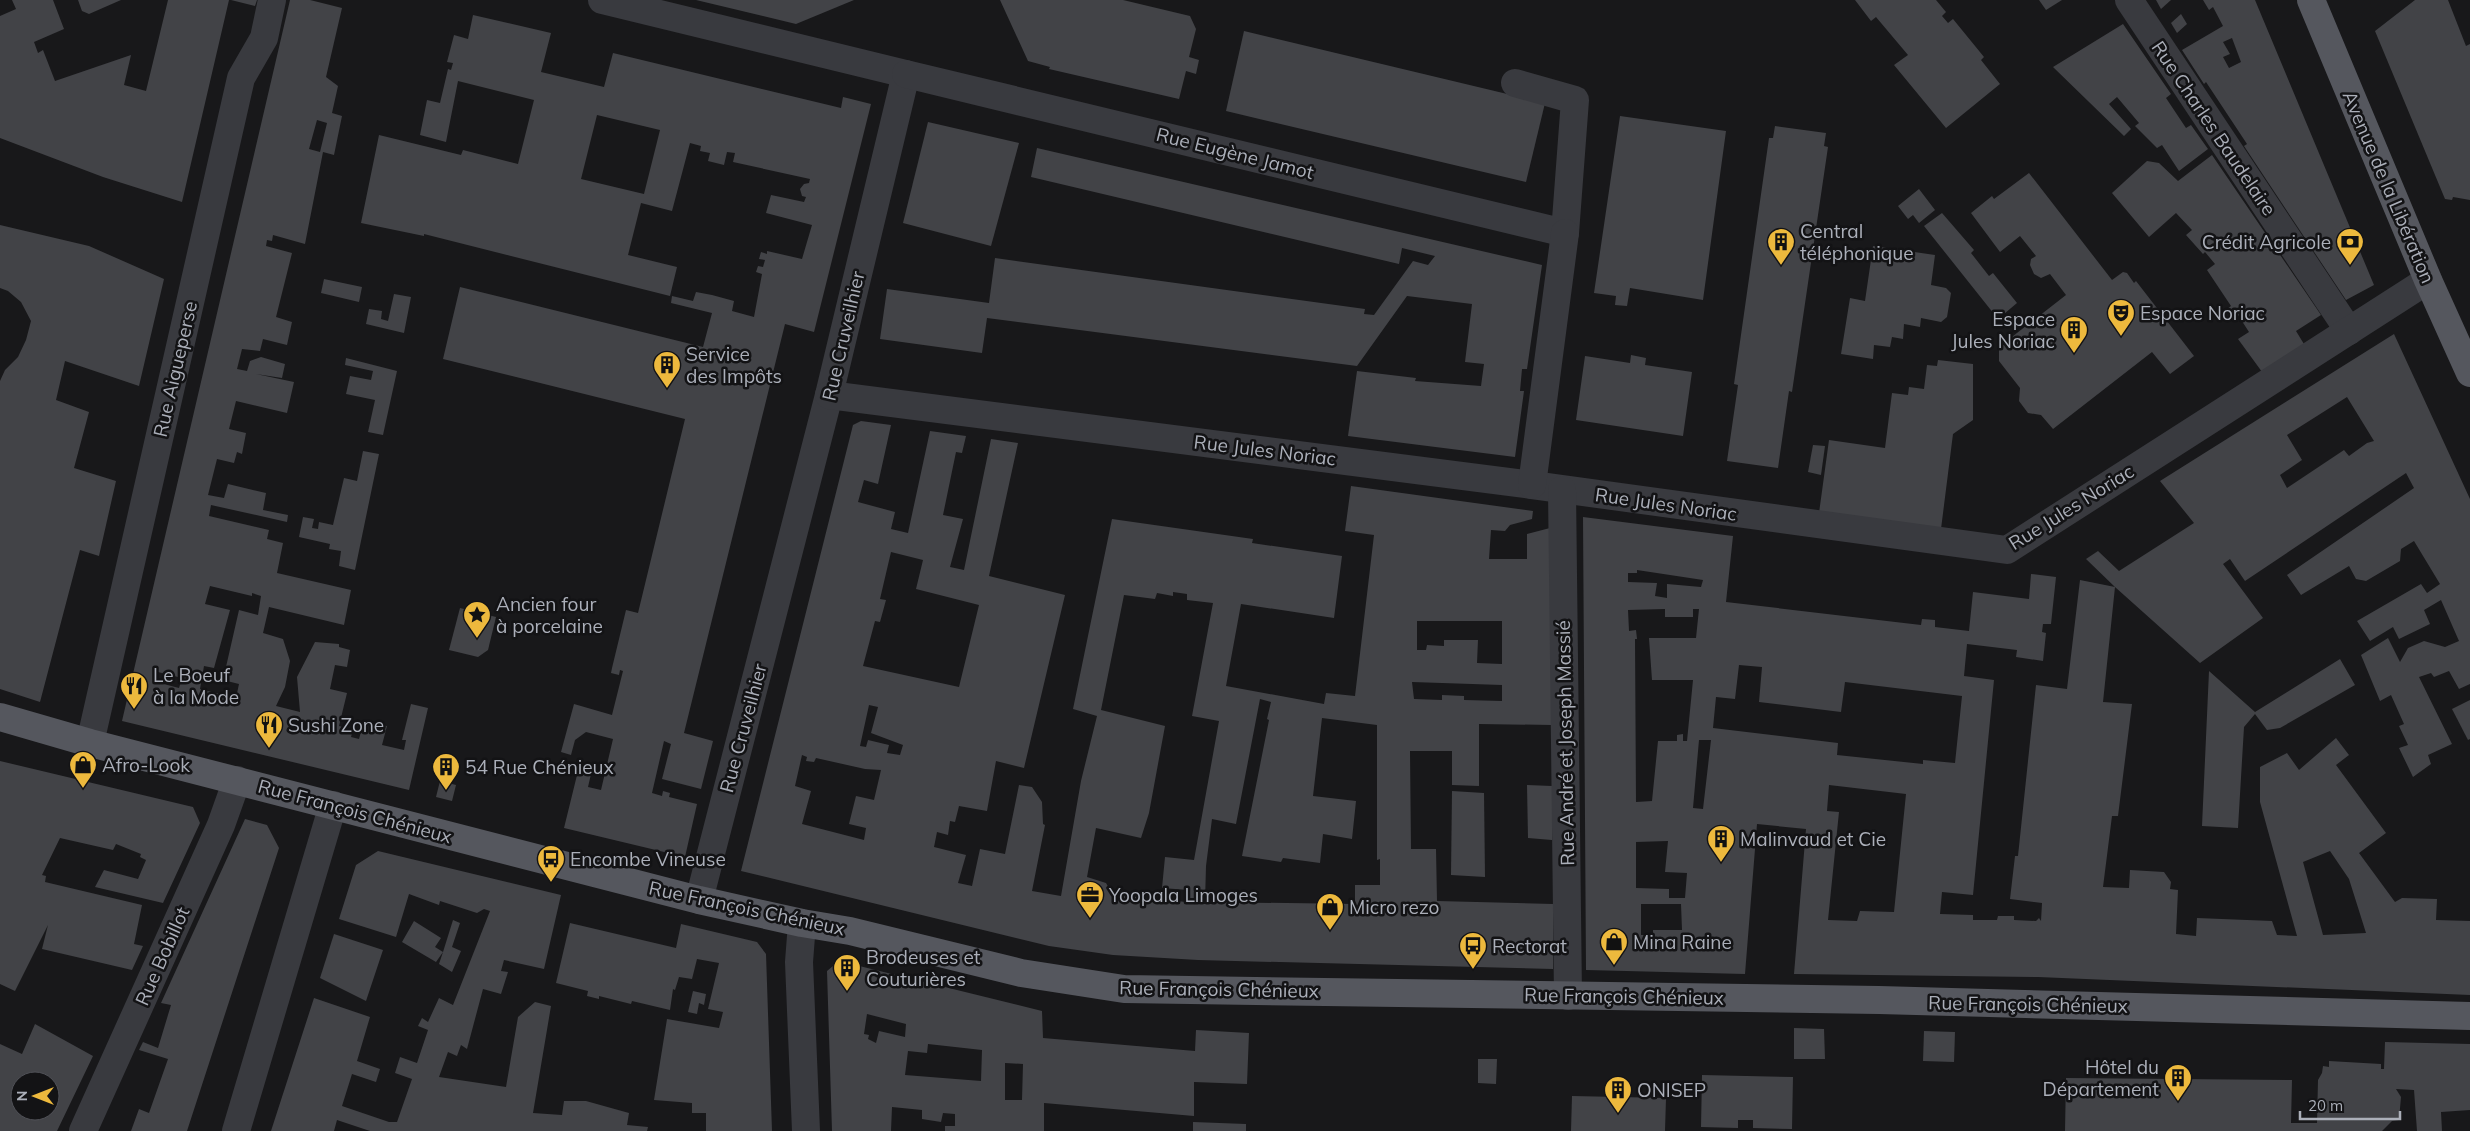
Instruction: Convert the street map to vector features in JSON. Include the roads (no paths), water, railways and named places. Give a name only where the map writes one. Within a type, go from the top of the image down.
[{"type":"main road","name":"Avenue de la Libération","points":[[2310,0],[2428,280],[2470,372]]},
{"type":"main road","name":"Rue François Chénieux","points":[[0,717],[90,743],[699,900],[802,923],[850,931],[1021,973],[1124,989],[1879,1000],[2470,1016]]},
{"type":"street","name":"Rue Aigueperse","points":[[90,743],[241,78],[264,38],[272,0]]},
{"type":"street","points":[[602,0],[906,74]]},
{"type":"street","name":"Rue Charles Baudelaire","points":[[2129,0],[2349,331]]},
{"type":"street","name":"Rue Eugène Jamot","points":[[906,74],[1565,233]]},
{"type":"street","name":"Rue Cruveilhier","points":[[699,900],[829,394],[906,74]]},
{"type":"street","points":[[1515,83],[1575,100],[1565,233],[1532,484]]},
{"type":"street","name":"Rue Jules Noriac","points":[[829,394],[1532,484],[1562,490],[2007,550],[2428,280]]},
{"type":"street","name":"Rue André et Joseph Massié","points":[[1562,490],[1568,996]]},
{"type":"street","name":"Rue Bobillot","points":[[83,1131],[221,825],[238,780]]},
{"type":"street","points":[[236,1131],[332,805]]},
{"type":"street","points":[[802,923],[799,962],[806,1131]]},
{"type":"place","name":"Central téléphonique","points":[[1781,266]]},
{"type":"place","name":"Crédit Agricole","points":[[2350,266]]},
{"type":"place","name":"Espace Noriac","points":[[2121,337]]},
{"type":"place","name":"Espace Jules Noriac","points":[[2074,354]]},
{"type":"place","name":"Service des Impôts","points":[[667,389]]},
{"type":"place","name":"Ancien four à porcelaine","points":[[477,639]]},
{"type":"place","name":"Le Boeuf à la Mode","points":[[134,710]]},
{"type":"place","name":"Sushi Zone","points":[[269,749]]},
{"type":"place","name":"Afro-Look","points":[[83,789]]},
{"type":"place","name":"54 Rue Chénieux","points":[[446,791]]},
{"type":"place","name":"Malinvaud et Cie","points":[[1721,863]]},
{"type":"place","name":"Encombe Vineuse","points":[[551,883]]},
{"type":"place","name":"Yoopala Limoges","points":[[1090,919]]},
{"type":"place","name":"Micro rezo","points":[[1330,931]]},
{"type":"place","name":"Mina Raine","points":[[1614,966]]},
{"type":"place","name":"Rectorat","points":[[1473,970]]},
{"type":"place","name":"Brodeuses et Couturières","points":[[847,992]]},
{"type":"place","name":"Hôtel du Département","points":[[2178,1102]]},
{"type":"place","name":"ONISEP","points":[[1618,1114]]}]
